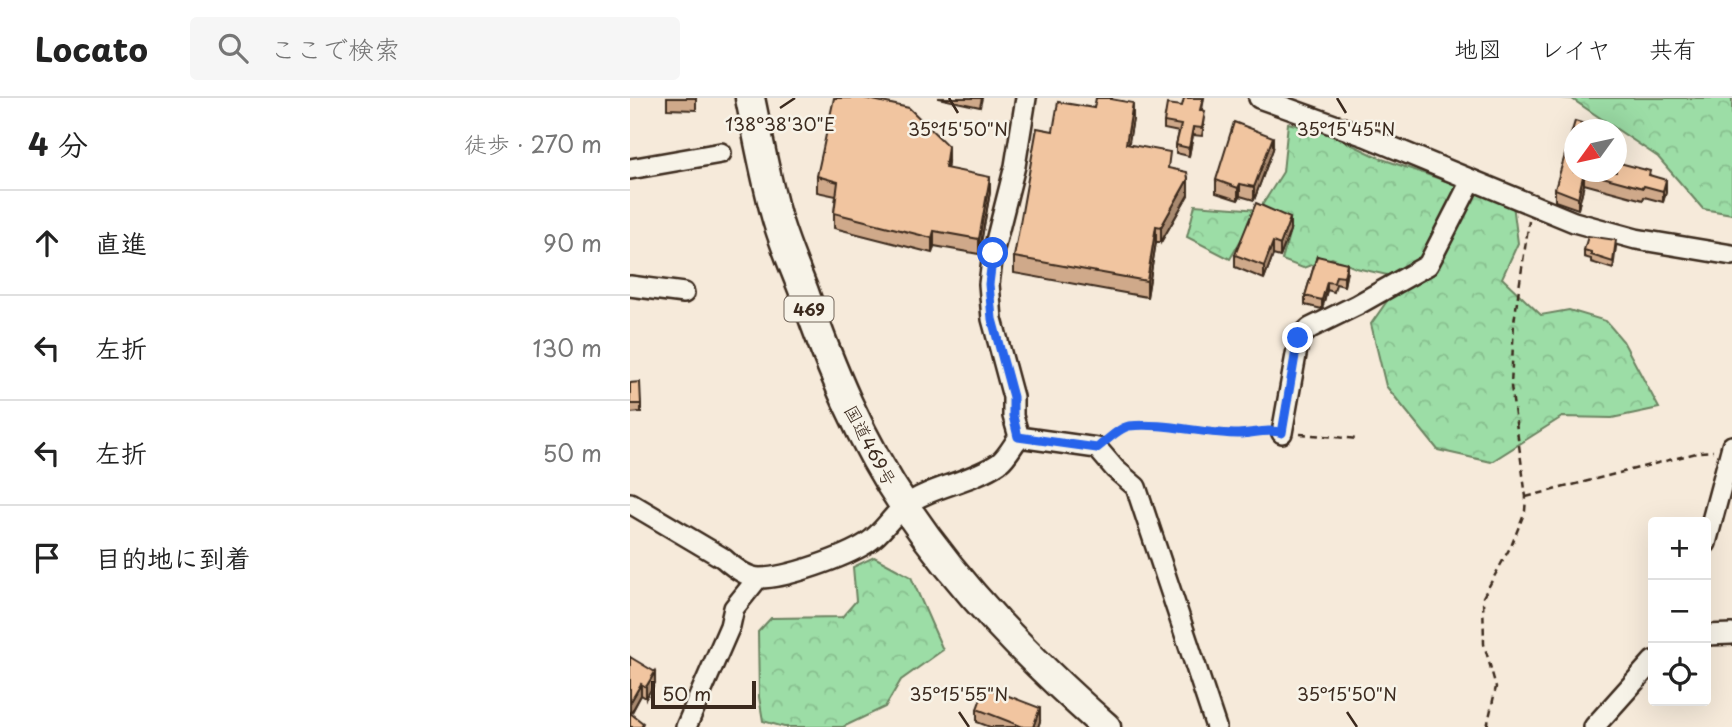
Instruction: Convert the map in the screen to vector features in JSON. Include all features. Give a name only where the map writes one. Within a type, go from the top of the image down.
[{"type":"highway","name":"国道469号","points":[[750,98],[775,214],[819,335],[853,416],[904,506],[946,564],[990,616],[1050,678],[1106,727]]},
{"type":"street","points":[[630,503],[723,558],[734,568],[758,579],[817,565],[867,543],[883,530],[904,506],[966,481],[1001,462],[1018,437],[1013,416],[1013,397],[992,319],[989,284],[993,253],[1015,166],[1026,98]]},
{"type":"street","points":[[1259,98],[1366,136],[1574,222],[1636,239],[1732,256]]},
{"type":"street","points":[[630,169],[721,153]]},
{"type":"street","points":[[1282,433],[1298,338],[1310,328],[1428,265],[1471,181]]},
{"type":"street","points":[[630,286],[684,293]]},
{"type":"street","points":[[1018,437],[1097,448],[1115,469],[1136,486],[1216,727]]},
{"type":"street","points":[[1711,524],[1731,448]]},
{"type":"street","points":[[686,727],[730,625],[734,608],[758,579]]},
{"type":"street","points":[[1711,635],[1732,634]]},
{"type":"street","points":[[1594,727],[1648,667]]},
{"type":"path","points":[[1487,727],[1496,687],[1484,644],[1483,597],[1512,544],[1525,511],[1526,497],[1511,386],[1514,321],[1531,206]]},
{"type":"path","points":[[1097,448],[1126,426],[1176,428],[1211,434],[1276,430],[1282,433],[1359,439]]},
{"type":"path","points":[[1526,497],[1700,452],[1731,448]]},
{"type":"green space","points":[[1561,98],[1732,98],[1732,214],[1703,209],[1658,157],[1627,136],[1627,119],[1602,119],[1572,99]]},
{"type":"green space","points":[[1288,123],[1329,134],[1382,159],[1513,204],[1518,243],[1502,278],[1541,315],[1569,310],[1606,321],[1623,341],[1659,408],[1612,418],[1562,417],[1491,462],[1438,450],[1386,386],[1371,324],[1394,291],[1392,276],[1356,268],[1332,258],[1303,268],[1282,260],[1290,230],[1255,216],[1230,259],[1187,237],[1195,205],[1259,210],[1283,172]]},
{"type":"green space","points":[[874,557],[911,577],[943,650],[901,680],[885,707],[843,727],[784,727],[763,721],[759,697],[758,632],[771,618],[842,617],[856,601],[853,567]]},
{"type":"building","points":[[834,98],[864,98],[909,108],[948,146],[945,168],[990,177],[979,239],[934,231],[932,238],[834,213],[838,182],[817,176]]},
{"type":"building","points":[[1096,98],[1133,103],[1126,144],[1170,152],[1168,168],[1187,172],[1188,179],[1161,227],[1156,226],[1147,281],[1014,257],[1037,128],[1053,131],[1058,102],[1094,108]]},
{"type":"building","points":[[1184,98],[1203,98],[1200,110],[1205,111],[1202,128],[1193,127],[1189,148],[1176,145],[1181,125],[1164,122],[1167,104],[1182,106]]},
{"type":"building","points":[[1234,122],[1273,137],[1254,187],[1240,184],[1238,188],[1216,180]]},
{"type":"building","points":[[1564,158],[1564,182],[1582,182],[1578,198],[1555,189]]},
{"type":"building","points":[[1627,165],[1650,171],[1649,175],[1666,180],[1663,191],[1644,186],[1643,188],[1621,182],[1627,182]]},
{"type":"building","points":[[1256,203],[1290,218],[1280,245],[1273,242],[1264,266],[1235,255]]},
{"type":"building","points":[[1588,236],[1616,240],[1613,262],[1584,250]]},
{"type":"building","points":[[1317,256],[1347,263],[1344,277],[1336,276],[1334,283],[1327,282],[1322,300],[1305,296]]},
{"type":"building","points":[[640,382],[641,404],[630,404],[630,383]]},
{"type":"building","points":[[630,657],[655,672],[646,687],[641,684],[630,703]]},
{"type":"building","points":[[985,687],[1040,708],[1033,727],[1023,727],[977,709]]},
{"type":"building","points":[[630,713],[643,723],[641,727],[630,727]]},
{"type":"route","points":[[993,253],[989,284],[992,319],[1013,397],[1013,416],[1018,437],[1097,448],[1126,426],[1176,428],[1211,434],[1276,430],[1282,433],[1298,338]]}]
